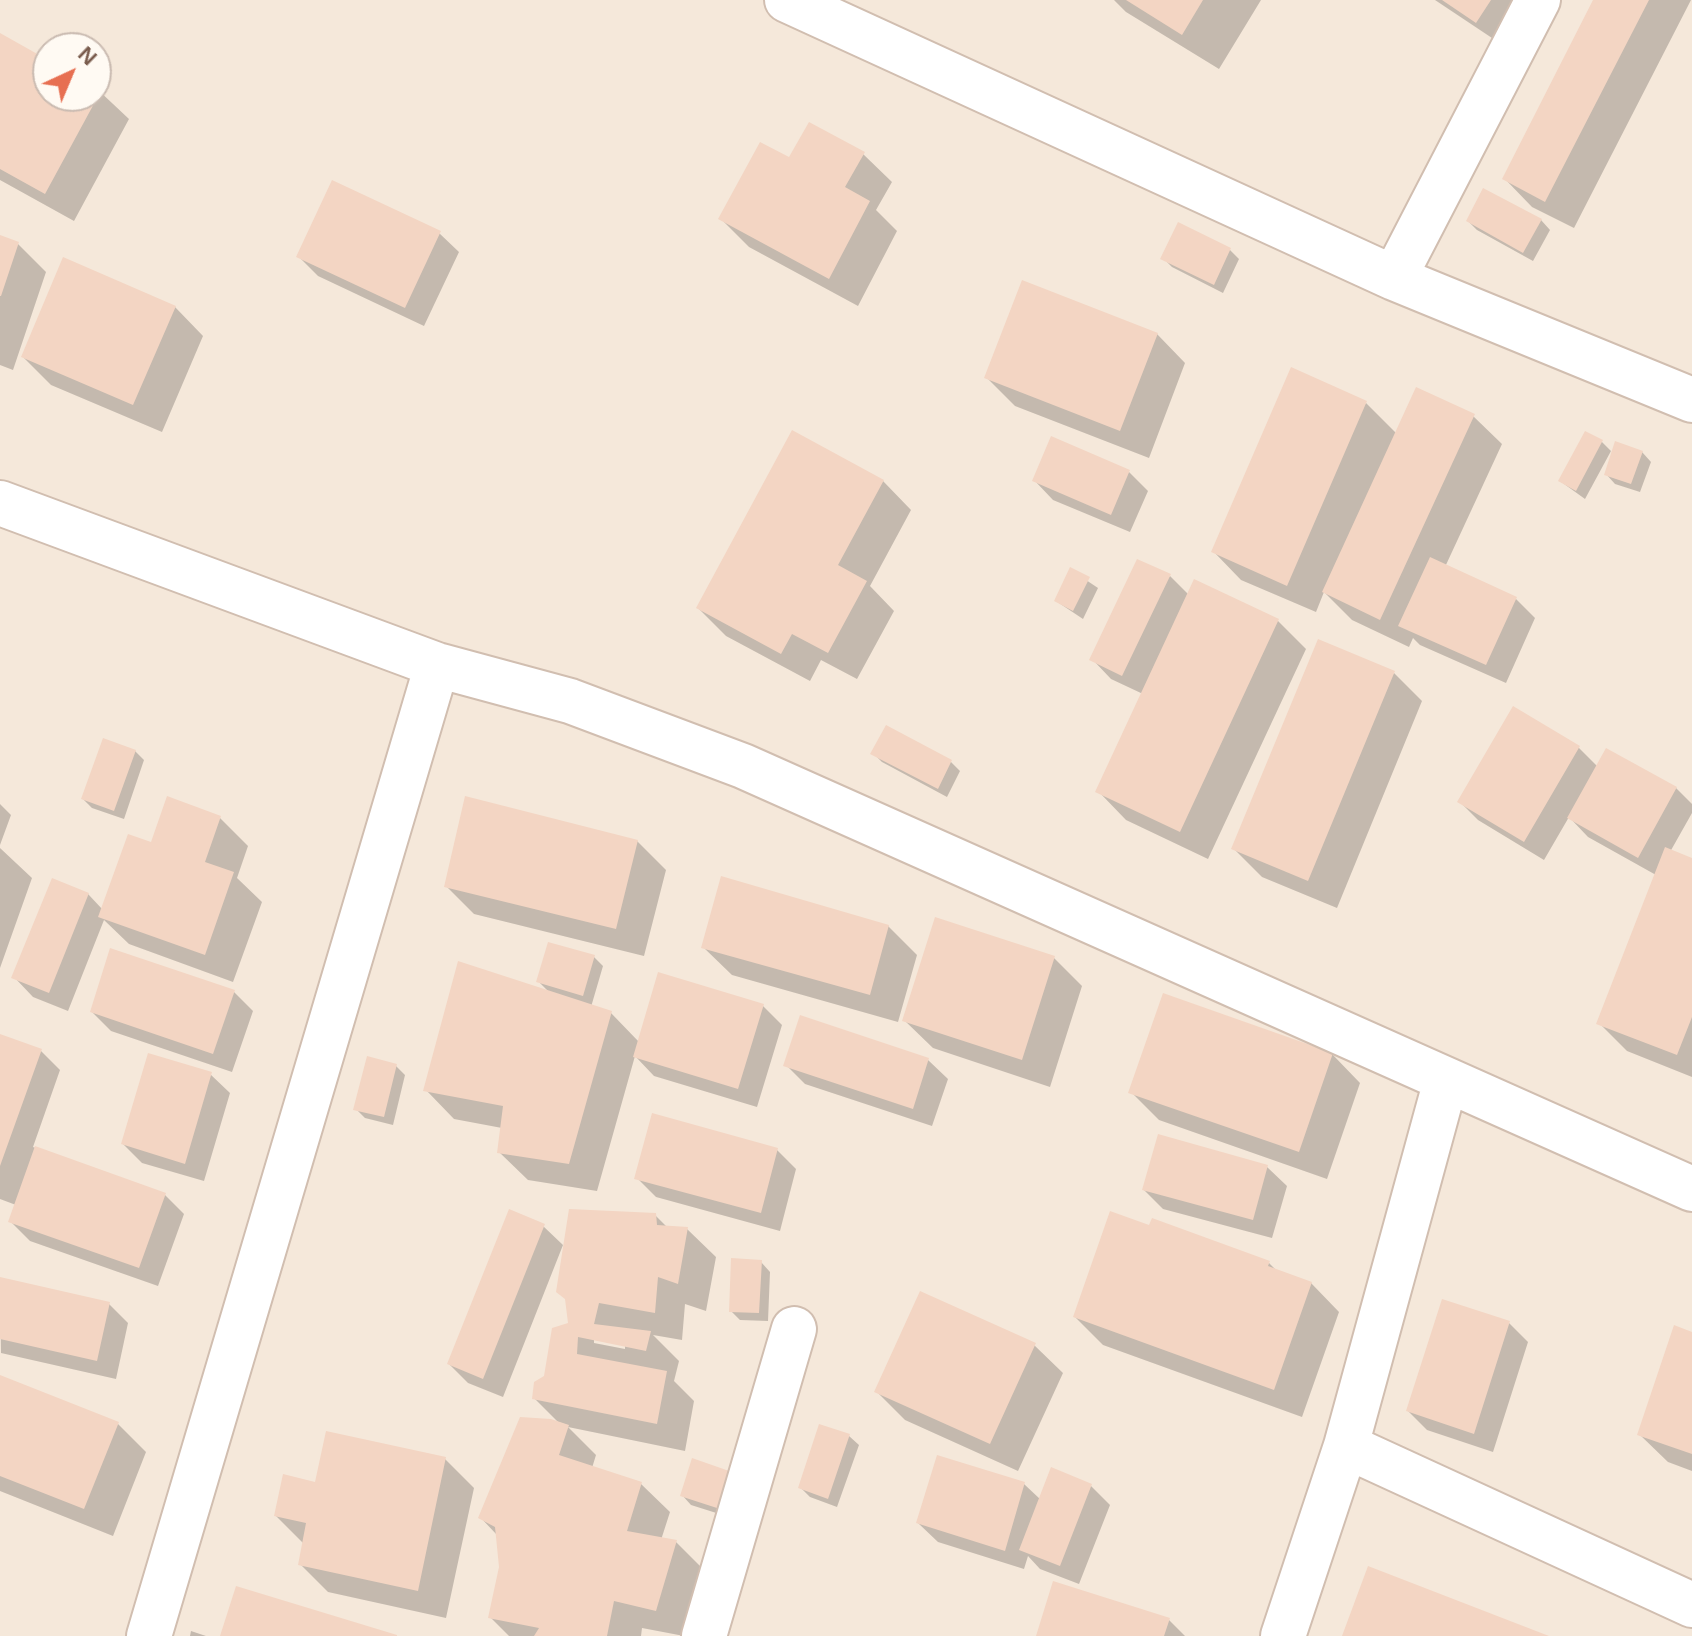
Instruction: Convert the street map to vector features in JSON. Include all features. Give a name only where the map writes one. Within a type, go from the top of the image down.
[{"type":"street","points":[[787,0],[1394,278],[1692,400]]},
{"type":"street","points":[[1394,278],[1538,0]]},
{"type":"street","points":[[0,503],[437,665],[570,701],[743,766],[1692,1189]]},
{"type":"street","points":[[149,1636],[437,665]]},
{"type":"street","points":[[1283,1636],[1346,1446],[1446,1080]]},
{"type":"street","points":[[704,1636],[794,1329]]},
{"type":"street","points":[[1346,1446],[1692,1605]]},
{"type":"shaded area","points":[[0,0],[1692,0],[1692,1636],[0,1636]]},
{"type":"building","points":[[1126,0],[1203,0],[1182,35]]},
{"type":"building","points":[[1442,0],[1491,0],[1476,23]]},
{"type":"building","points":[[1593,0],[1649,0],[1545,202],[1502,179]]},
{"type":"building","points":[[0,33],[32,51],[32,112],[90,112],[45,194],[0,169]]},
{"type":"building","points":[[809,122],[865,152],[845,187],[870,201],[829,279],[718,219],[760,142],[789,157]]},
{"type":"building","points":[[332,180],[441,231],[405,308],[296,257]]},
{"type":"building","points":[[1483,188],[1542,219],[1523,253],[1466,221]]},
{"type":"building","points":[[1178,222],[1231,248],[1214,285],[1160,259]]},
{"type":"building","points":[[0,235],[19,242],[1,296],[0,296]]},
{"type":"building","points":[[63,257],[176,306],[133,405],[21,357]]},
{"type":"building","points":[[1022,280],[1158,333],[1120,431],[984,378]]},
{"type":"building","points":[[1291,367],[1367,401],[1287,586],[1211,552]]},
{"type":"building","points":[[1416,387],[1475,414],[1380,620],[1322,592]]},
{"type":"building","points":[[792,430],[884,480],[838,565],[867,581],[828,653],[792,634],[781,654],[696,608]]},
{"type":"building","points":[[1585,431],[1603,440],[1576,491],[1558,481]]},
{"type":"building","points":[[1051,436],[1130,470],[1111,515],[1032,481]]},
{"type":"building","points":[[1615,441],[1643,451],[1631,484],[1604,475]]},
{"type":"building","points":[[1430,557],[1517,597],[1486,665],[1398,626]]},
{"type":"building","points":[[1137,559],[1171,574],[1122,676],[1089,660]]},
{"type":"building","points":[[1070,567],[1090,577],[1073,611],[1054,601]]},
{"type":"building","points":[[1194,579],[1279,619],[1180,832],[1095,792]]},
{"type":"building","points":[[1318,639],[1395,671],[1308,881],[1231,849]]},
{"type":"building","points":[[1513,706],[1580,746],[1524,842],[1457,802]]},
{"type":"building","points":[[886,725],[952,760],[938,789],[870,754]]},
{"type":"building","points":[[103,738],[136,750],[114,811],[81,799]]},
{"type":"building","points":[[1606,748],[1677,787],[1638,858],[1567,818]]},
{"type":"building","points":[[167,796],[221,816],[205,862],[234,872],[205,955],[98,917],[128,834],[151,842]]},
{"type":"building","points":[[465,796],[638,840],[616,929],[444,887]]},
{"type":"building","points":[[1665,847],[1692,858],[1692,1017],[1677,1055],[1596,1024]]},
{"type":"building","points":[[721,876],[889,925],[870,995],[701,948]]},
{"type":"building","points":[[52,878],[89,893],[49,993],[11,978]]},
{"type":"building","points":[[935,917],[1055,956],[1022,1060],[902,1021]]},
{"type":"building","points":[[548,942],[595,955],[583,996],[536,982]]},
{"type":"building","points":[[110,948],[235,990],[213,1054],[90,1012]]},
{"type":"building","points":[[458,961],[612,1011],[569,1164],[497,1153],[503,1106],[423,1091]]},
{"type":"building","points":[[658,972],[764,1004],[738,1089],[633,1057]]},
{"type":"building","points":[[1163,993],[1333,1053],[1299,1152],[1128,1093]]},
{"type":"building","points":[[800,1015],[929,1058],[913,1109],[783,1066]]},
{"type":"building","points":[[0,1034],[42,1049],[0,1166]]},
{"type":"building","points":[[148,1053],[212,1072],[185,1164],[121,1144]]},
{"type":"building","points":[[367,1056],[397,1064],[384,1117],[353,1110]]},
{"type":"building","points":[[652,1113],[778,1148],[761,1213],[634,1179]]},
{"type":"building","points":[[1158,1134],[1268,1165],[1253,1220],[1142,1190]]},
{"type":"building","points":[[35,1146],[166,1193],[139,1268],[8,1222]]},
{"type":"building","points":[[509,1209],[545,1224],[483,1379],[447,1364]]},
{"type":"building","points":[[569,1209],[656,1213],[657,1225],[688,1227],[678,1284],[658,1277],[655,1313],[599,1303],[594,1324],[651,1331],[646,1351],[578,1337],[577,1354],[667,1371],[657,1424],[532,1399],[534,1382],[544,1376],[552,1328],[568,1323],[565,1299],[556,1292]]},
{"type":"building","points":[[1110,1211],[1149,1225],[1152,1218],[1270,1261],[1268,1266],[1312,1282],[1274,1390],[1073,1317]]},
{"type":"building","points":[[731,1258],[762,1260],[759,1313],[729,1312]]},
{"type":"building","points":[[0,1277],[110,1302],[97,1361],[0,1339]]},
{"type":"building","points":[[920,1291],[1036,1343],[990,1444],[874,1392]]},
{"type":"building","points":[[1442,1299],[1510,1321],[1474,1434],[1406,1411]]},
{"type":"building","points":[[1674,1325],[1692,1332],[1692,1454],[1637,1435]]},
{"type":"building","points":[[0,1375],[119,1422],[84,1509],[0,1476]]},
{"type":"building","points":[[520,1417],[551,1419],[569,1425],[559,1455],[642,1482],[627,1531],[677,1540],[656,1611],[614,1601],[607,1636],[534,1636],[539,1628],[488,1618],[499,1567],[495,1527],[478,1518]]},
{"type":"building","points":[[819,1424],[850,1434],[828,1499],[798,1488]]},
{"type":"building","points":[[326,1431],[446,1457],[418,1591],[298,1565],[306,1523],[274,1516],[283,1474],[315,1482]]},
{"type":"building","points":[[937,1455],[1025,1482],[1005,1551],[916,1523]]},
{"type":"building","points":[[692,1458],[732,1472],[720,1509],[680,1496]]},
{"type":"building","points":[[1051,1467],[1092,1484],[1060,1566],[1019,1550]]},
{"type":"building","points":[[1368,1566],[1549,1636],[1342,1636]]},
{"type":"building","points":[[1053,1581],[1170,1618],[1164,1636],[1036,1636]]},
{"type":"building","points":[[236,1586],[397,1635],[397,1636],[220,1636]]}]
